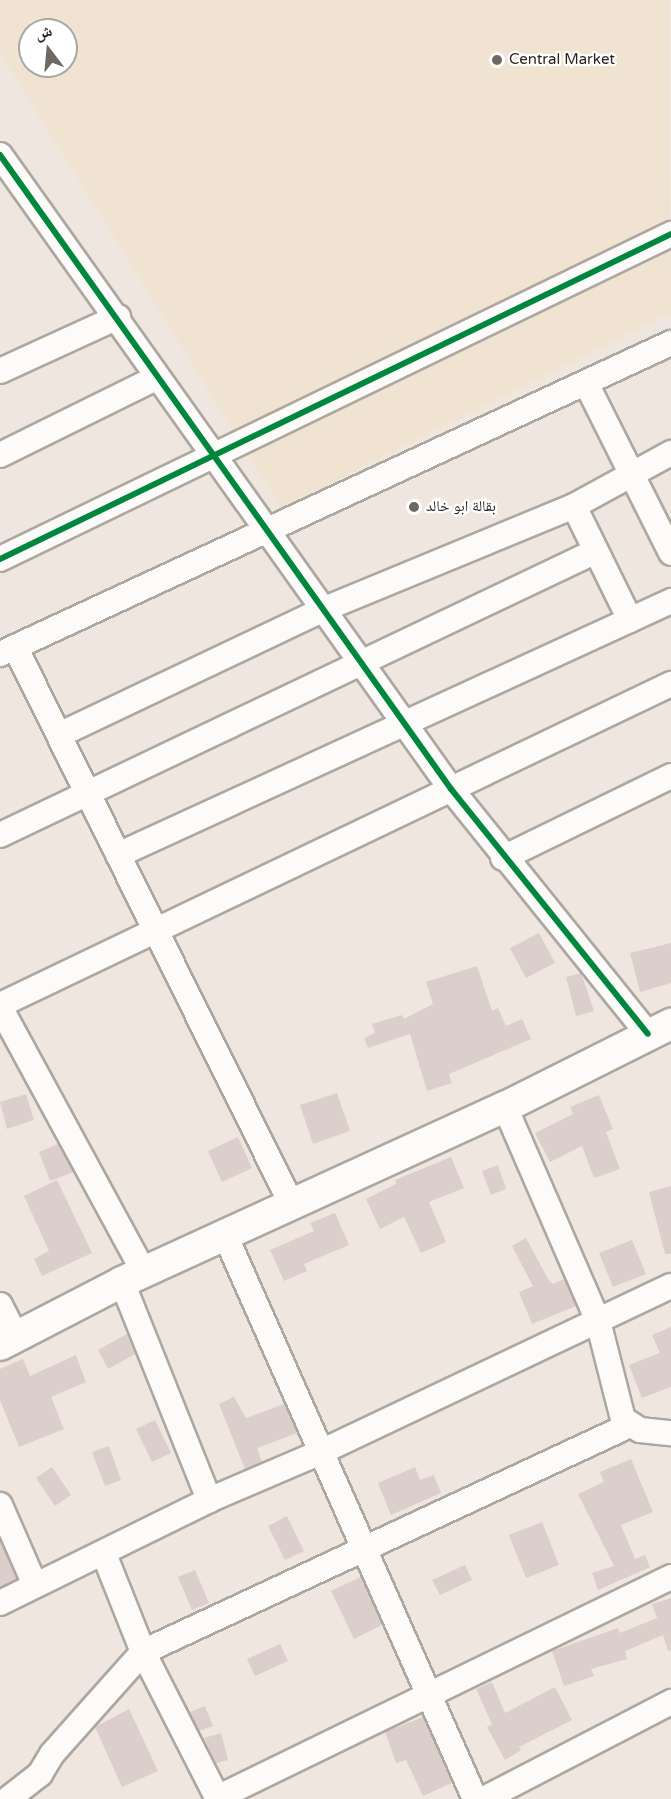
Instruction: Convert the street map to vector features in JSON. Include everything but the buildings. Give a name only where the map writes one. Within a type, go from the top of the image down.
[{"type":"street","points":[[0,155],[118,317],[156,378],[266,533],[503,858],[659,1029],[505,1107],[226,1237],[133,1277],[8,1341],[0,1305]]},
{"type":"street","points":[[0,559],[213,458],[671,234]]},
{"type":"street","points":[[0,371],[118,317]]},
{"type":"street","points":[[292,1205],[59,735],[7,651],[266,533],[671,343]]},
{"type":"street","points":[[0,455],[156,378]]},
{"type":"street","points":[[586,383],[671,553]]},
{"type":"street","points":[[59,735],[322,610],[574,506],[604,492],[631,473],[671,453]]},
{"type":"street","points":[[574,506],[630,620]]},
{"type":"street","points":[[0,834],[596,550]]},
{"type":"street","points":[[118,855],[671,601]]},
{"type":"street","points":[[209,1500],[133,1277],[0,1006],[154,929],[671,684]]},
{"type":"street","points":[[503,858],[671,776]]},
{"type":"street","points":[[505,1107],[598,1321],[623,1419],[630,1425],[671,1433]]},
{"type":"street","points":[[226,1237],[475,1799]]},
{"type":"street","points":[[0,1603],[104,1554],[209,1500],[321,1452],[671,1286]]},
{"type":"street","points":[[8,1799],[40,1774],[52,1754],[143,1652],[365,1552],[630,1425]]},
{"type":"street","points":[[0,1505],[35,1585]]},
{"type":"street","points":[[104,1554],[143,1652],[218,1799],[671,1577]]},
{"type":"street","points":[[484,1799],[671,1702]]},
{"type":"shaded area","points":[[0,0],[669,0],[671,313],[281,508],[0,53]]},
{"type":"cycle path","points":[[0,155],[451,789],[648,1034]]},
{"type":"cycle path","points":[[0,559],[671,234]]},
{"type":"place","name":"Central Market","points":[[497,60]]},
{"type":"place","name":"بقالة ابو خالد","points":[[414,507]]}]
